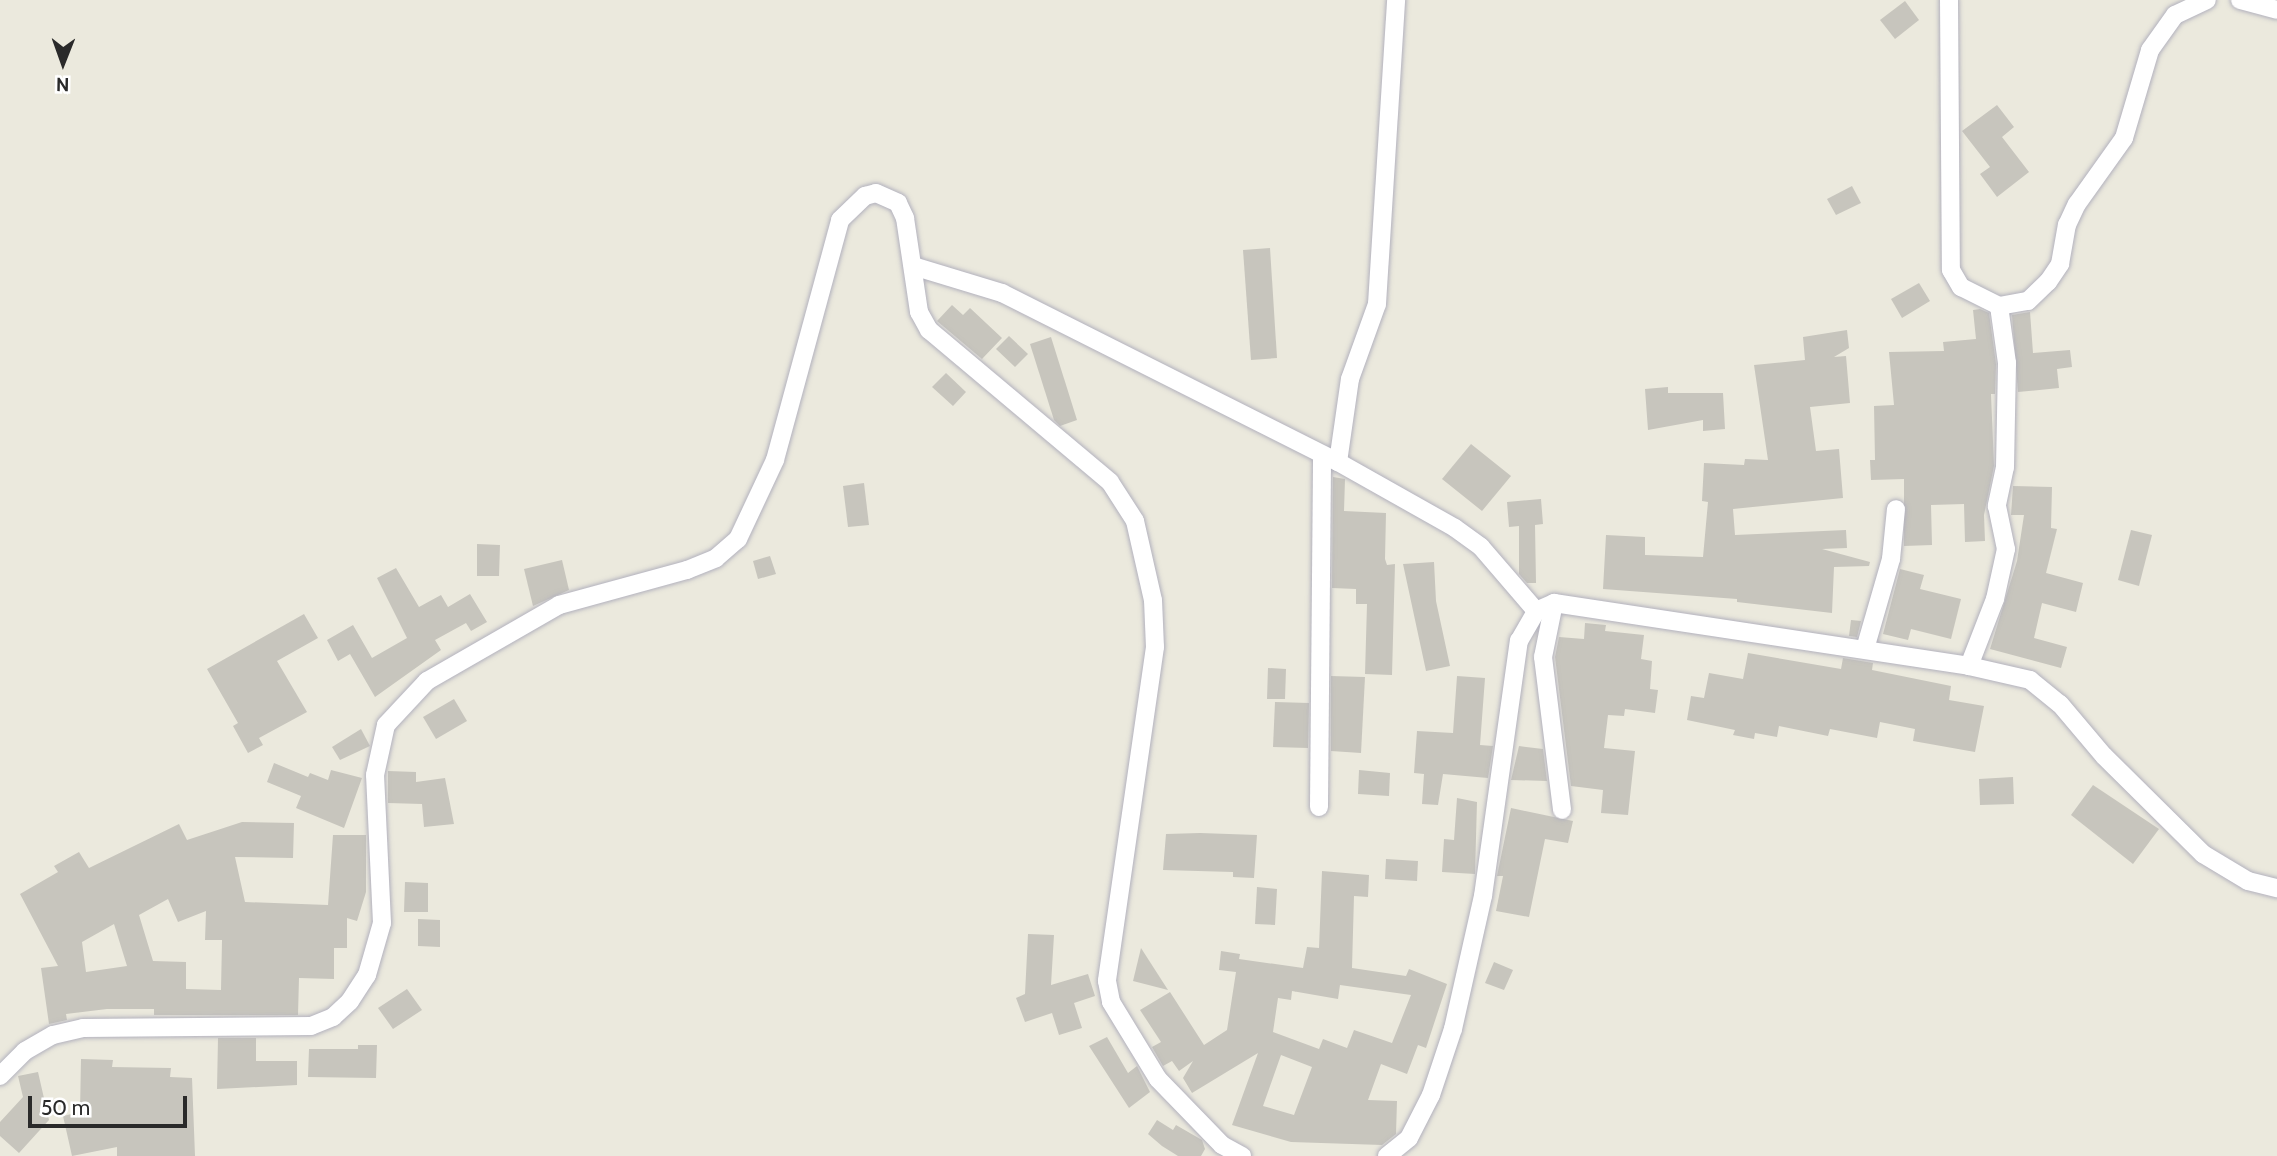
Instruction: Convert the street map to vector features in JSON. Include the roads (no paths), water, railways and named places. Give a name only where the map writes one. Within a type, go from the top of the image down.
[{"type":"street","points":[[1319,807],[1330,459],[1350,379],[1377,304],[1396,0]]},
{"type":"street","points":[[1949,0],[1951,270],[1961,287],[1999,306],[2028,301],[2048,282],[2060,264],[2067,225],[2077,204],[2124,138],[2150,50],[2175,15],[2207,0]]},
{"type":"street","points":[[2239,0],[2277,10]]},
{"type":"street","points":[[0,1076],[25,1051],[53,1035],[83,1028],[311,1026],[332,1017],[350,1001],[367,975],[382,923],[375,775],[386,725],[399,707],[427,681],[559,605],[687,570],[716,558],[738,540],[775,460],[840,220],[865,196],[889,197],[905,218],[919,312],[929,330],[1111,482],[1135,521],[1153,600],[1155,647],[1107,981],[1111,1002],[1157,1079],[1222,1145],[1242,1156]]},
{"type":"street","points":[[913,266],[1002,293],[1330,459],[1455,528],[1481,547],[1536,611]]},
{"type":"street","points":[[1969,666],[1995,599],[2006,549],[1997,514],[2005,467],[2007,363],[1999,306]]},
{"type":"street","points":[[1865,649],[1891,559],[1896,509]]},
{"type":"street","points":[[1387,1156],[1414,1127],[1431,1095],[1453,1029],[1483,896],[1519,641],[1536,611],[1554,603],[1969,666],[2030,681],[2047,691],[2104,756],[2203,853],[2226,871],[2277,888]]},
{"type":"street","points":[[1554,603],[1543,657],[1562,810]]}]
